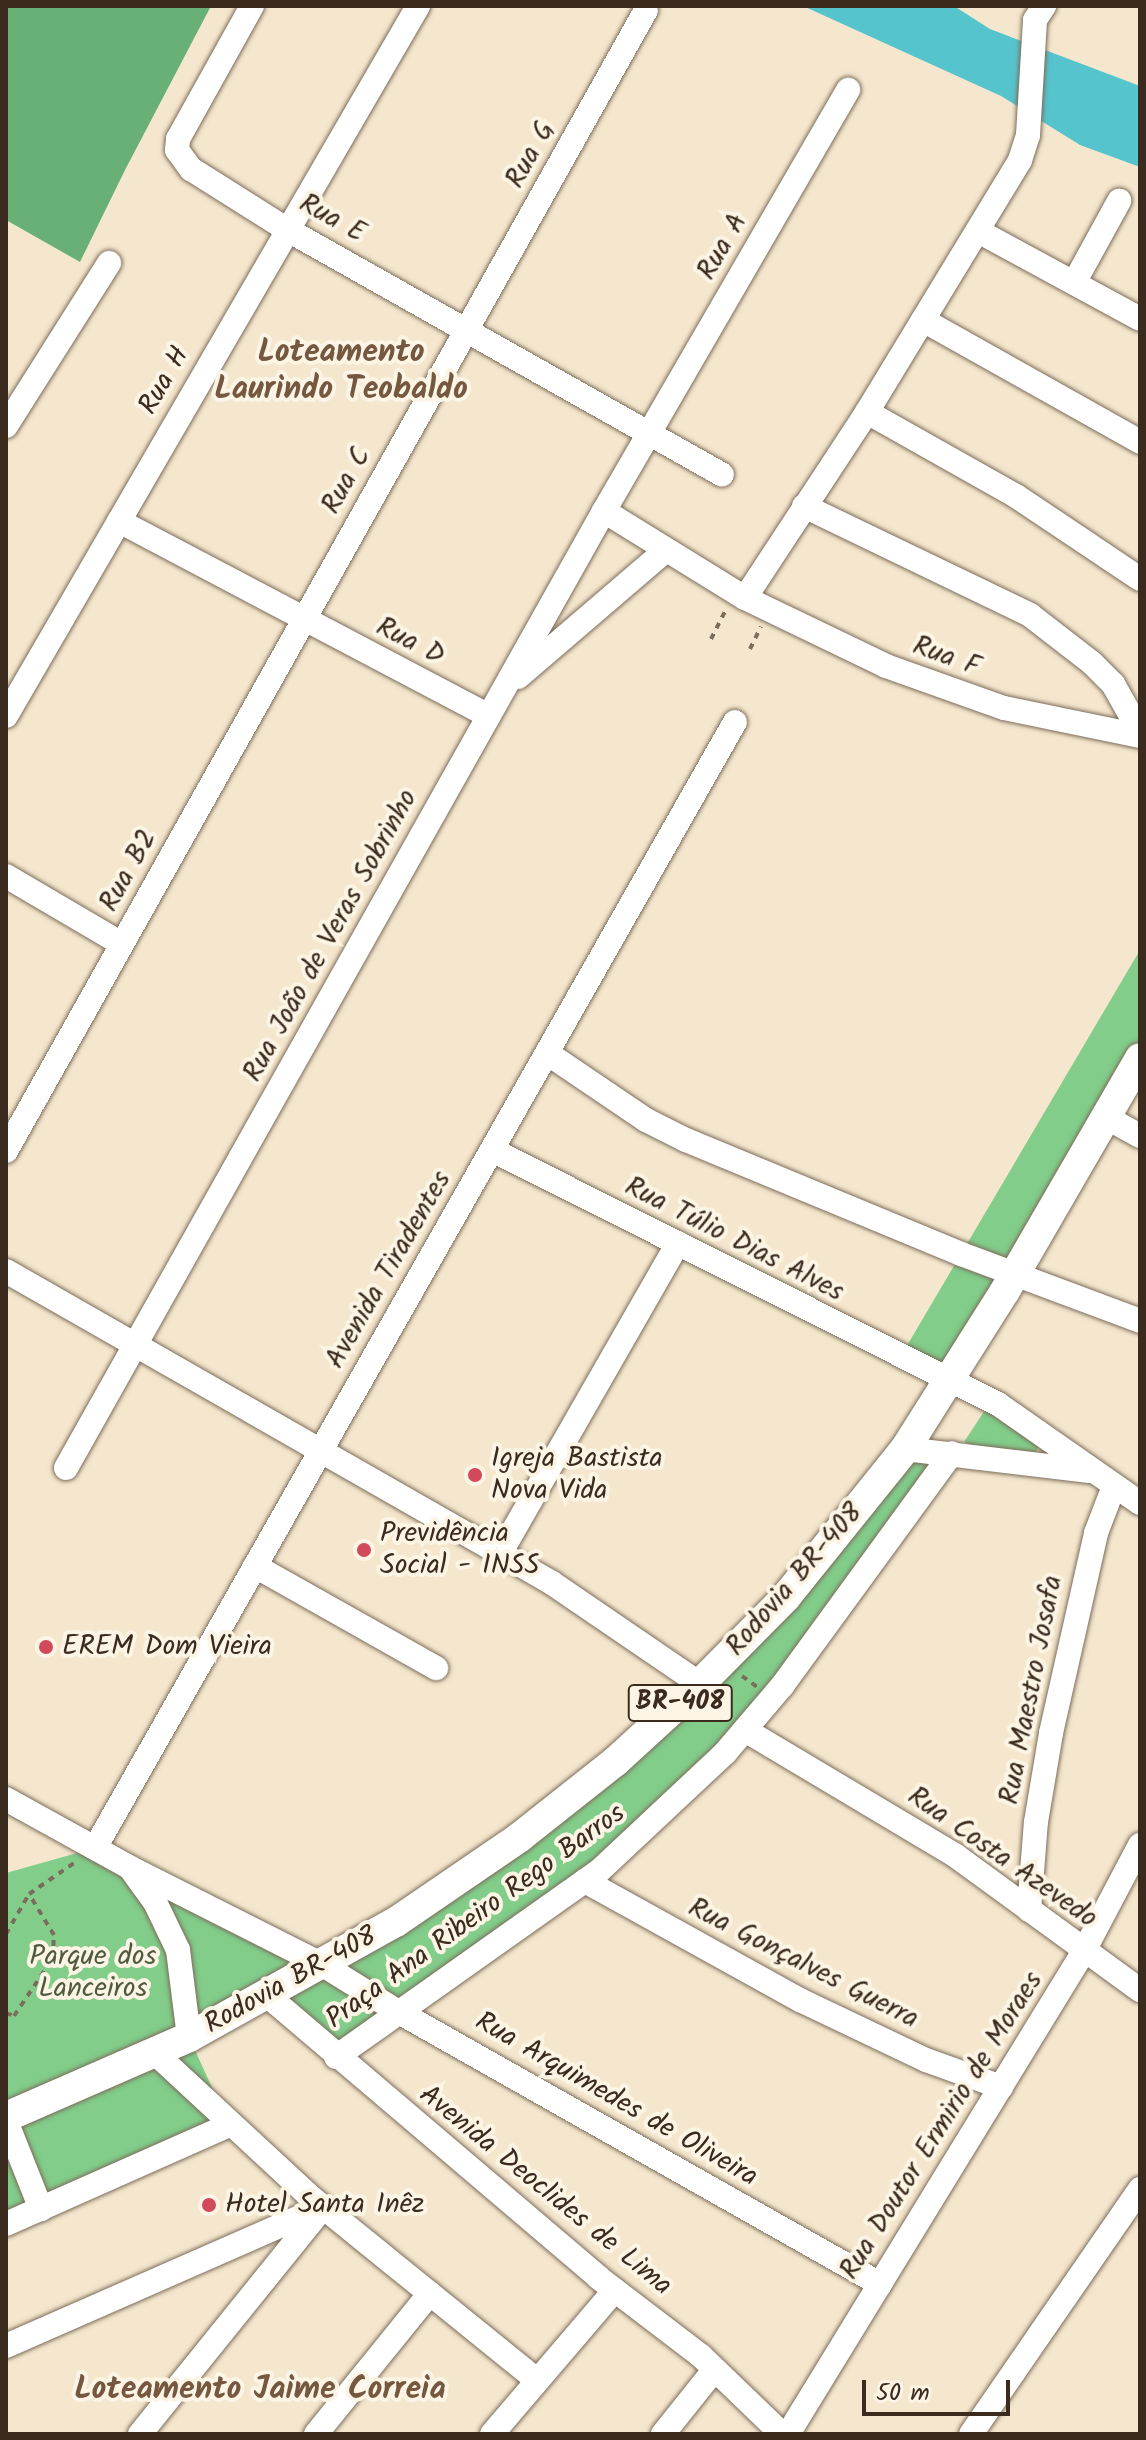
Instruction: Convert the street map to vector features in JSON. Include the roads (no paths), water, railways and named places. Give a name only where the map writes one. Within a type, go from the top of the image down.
[{"type":"main road","name":"Rodovia BR-408","points":[[6,2119],[189,2037],[268,1996],[396,1922],[520,1837],[616,1761],[700,1684],[786,1597],[905,1449],[950,1381],[1140,1058]]},
{"type":"street","name":"Rua E","points":[[252,6],[184,124],[177,150],[191,169],[288,230],[467,329]]},
{"type":"street","points":[[288,230],[418,6]]},
{"type":"street","name":"Rua G","points":[[467,329],[646,10]]},
{"type":"street","points":[[745,598],[867,412],[1026,148],[1039,13]]},
{"type":"street","name":"Rua A","points":[[649,434],[848,90]]},
{"type":"street","points":[[1074,283],[1119,201]]},
{"type":"street","name":"Rua H","points":[[119,521],[288,230]]},
{"type":"street","points":[[978,231],[1140,319]]},
{"type":"street","points":[[6,426],[109,263]]},
{"type":"street","points":[[923,320],[1140,442]]},
{"type":"street","points":[[467,329],[722,475]]},
{"type":"street","name":"Rua C","points":[[303,621],[467,329]]},
{"type":"street","points":[[867,412],[1016,496],[1140,579]]},
{"type":"street","name":"Rua João de Veras Sobrinho","points":[[66,1468],[649,434]]},
{"type":"street","points":[[804,506],[1030,615],[1074,648],[1113,684],[1140,734]]},
{"type":"street","name":"Rua F","points":[[604,511],[745,598],[886,666],[940,688],[1004,708],[1140,734]]},
{"type":"street","points":[[6,716],[119,521]]},
{"type":"street","name":"Rua D","points":[[119,521],[303,621],[489,716]]},
{"type":"street","points":[[505,688],[665,551]]},
{"type":"street","name":"Rua B2","points":[[6,1151],[303,621]]},
{"type":"street","name":"Avenida Tiradentes","points":[[95,1848],[735,722]]},
{"type":"street","points":[[6,876],[122,944]]},
{"type":"street","points":[[547,1053],[646,1120],[686,1140],[1013,1275],[1140,1321]]},
{"type":"street","points":[[1104,1116],[1140,1136]]},
{"type":"street","name":"Rua Túlio Dias Alves","points":[[492,1150],[950,1381]]},
{"type":"street","points":[[501,1552],[678,1243]]},
{"type":"street","points":[[6,1271],[501,1552],[700,1684]]},
{"type":"street","points":[[950,1381],[998,1404],[1140,1503]]},
{"type":"street","points":[[905,1449],[952,1453],[1105,1479]]},
{"type":"street","name":"Praça Ana Ribeiro Rego Barros","points":[[336,2057],[585,1881],[654,1822],[745,1730],[810,1649],[952,1453]]},
{"type":"street","name":"Rua Maestro Josafa","points":[[1029,1910],[1036,1822],[1051,1733],[1096,1533],[1105,1479]]},
{"type":"street","points":[[255,1566],[436,1668]]},
{"type":"street","name":"Rua Costa Azevedo","points":[[745,1730],[956,1856],[1140,1990]]},
{"type":"street","name":"Rua Arquimedes de Oliveira","points":[[6,1799],[129,1867],[323,1965],[397,2011],[880,2284]]},
{"type":"street","name":"Rua Doutor Ermirio de Moraes","points":[[785,2434],[1084,1951],[1140,1845]]},
{"type":"street","points":[[129,1867],[155,1902],[178,1950],[189,2037]]},
{"type":"street","name":"Rua Gonçalves Guerra","points":[[585,1881],[800,2000],[926,2060],[1001,2087]]},
{"type":"street","name":"Avenida Deoclides de Lima","points":[[268,1996],[336,2057],[714,2370],[785,2434]]},
{"type":"street","points":[[155,2053],[229,2125],[323,2207],[537,2380]]},
{"type":"street","points":[[6,2119],[41,2209]]},
{"type":"street","points":[[6,2224],[229,2125]]},
{"type":"street","points":[[971,2434],[1140,2189]]},
{"type":"street","points":[[6,2346],[323,2207]]},
{"type":"street","points":[[140,2434],[323,2207]]},
{"type":"street","points":[[492,2434],[615,2290]]},
{"type":"street","points":[[316,2434],[430,2293]]},
{"type":"street","points":[[663,2434],[714,2370]]},
{"type":"water","points":[[803,6],[954,6],[990,29],[1140,86],[1140,167],[1080,145],[1001,96]]},
{"type":"place","name":"Igreja Bastista Nova Vida","points":[[475,1475]]},
{"type":"place","name":"Previdência Social - INSS","points":[[364,1550]]},
{"type":"place","name":"EREM Dom Vieira","points":[[46,1647]]},
{"type":"place","name":"Hotel Santa Inêz","points":[[209,2205]]},
{"type":"district","name":"Loteamento Laurindo Teobaldo","points":[[341,372]]},
{"type":"district","name":"Loteamento Jaime Correia","points":[[260,2390]]},
{"type":"park label","name":"Parque dos Lanceiros","points":[[93,1973]]}]
